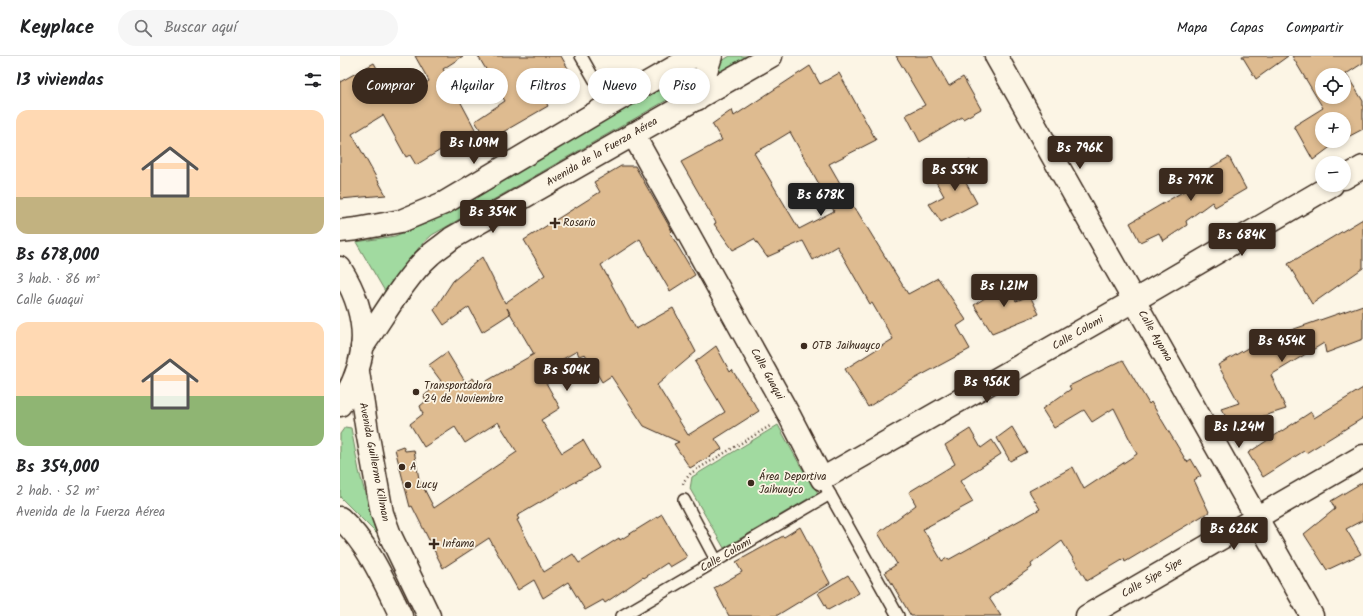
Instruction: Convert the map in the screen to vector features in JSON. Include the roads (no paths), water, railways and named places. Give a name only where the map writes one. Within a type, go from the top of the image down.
[{"type":"street","points":[[707,68],[711,56]]},
{"type":"street","name":"Avenida de la Fuerza Aérea","points":[[710,91],[771,56]]},
{"type":"street","name":"Calle Ayoma","points":[[996,56],[1312,616]]},
{"type":"street","points":[[340,231],[401,221],[444,204],[688,58]]},
{"type":"street","name":"Avenida de la Fuerza Aérea","points":[[362,348],[395,298],[416,270],[452,238],[688,104]]},
{"type":"street","name":"Calle Guaqui","points":[[633,134],[789,415],[826,487]]},
{"type":"street","points":[[1351,174],[1363,167]]},
{"type":"street","name":"Calle Colomi","points":[[826,487],[1135,300],[1320,192]]},
{"type":"street","points":[[340,268],[356,297],[363,330],[358,372],[349,392],[340,405]]},
{"type":"street","name":"Avenida Guillermo Killman","points":[[358,372],[382,513],[390,535],[429,616]]},
{"type":"street","name":"Calle Sipe Sipe","points":[[1087,616],[1363,456]]},
{"type":"street","points":[[340,518],[364,546],[377,567],[401,616]]},
{"type":"lane","points":[[581,56],[609,105]]},
{"type":"lane","name":"Calle Colomi","points":[[622,616],[716,560],[826,487]]},
{"type":"lane","name":"Calle Guaqui","points":[[826,487],[898,616]]},
{"type":"lane","points":[[684,500],[716,560]]},
{"type":"place","name":"Rosario","points":[[555,223]]},
{"type":"place","name":"OTB Jaihuayco","points":[[804,346]]},
{"type":"place","name":"Transportadora 24 de Noviembre","points":[[416,392]]},
{"type":"place","name":"A","points":[[402,467]]},
{"type":"place","name":"Área Deportiva Jaihuayco","points":[[751,483]]},
{"type":"place","name":"Lucy","points":[[408,485]]},
{"type":"place","name":"Infama","points":[[434,544]]}]
